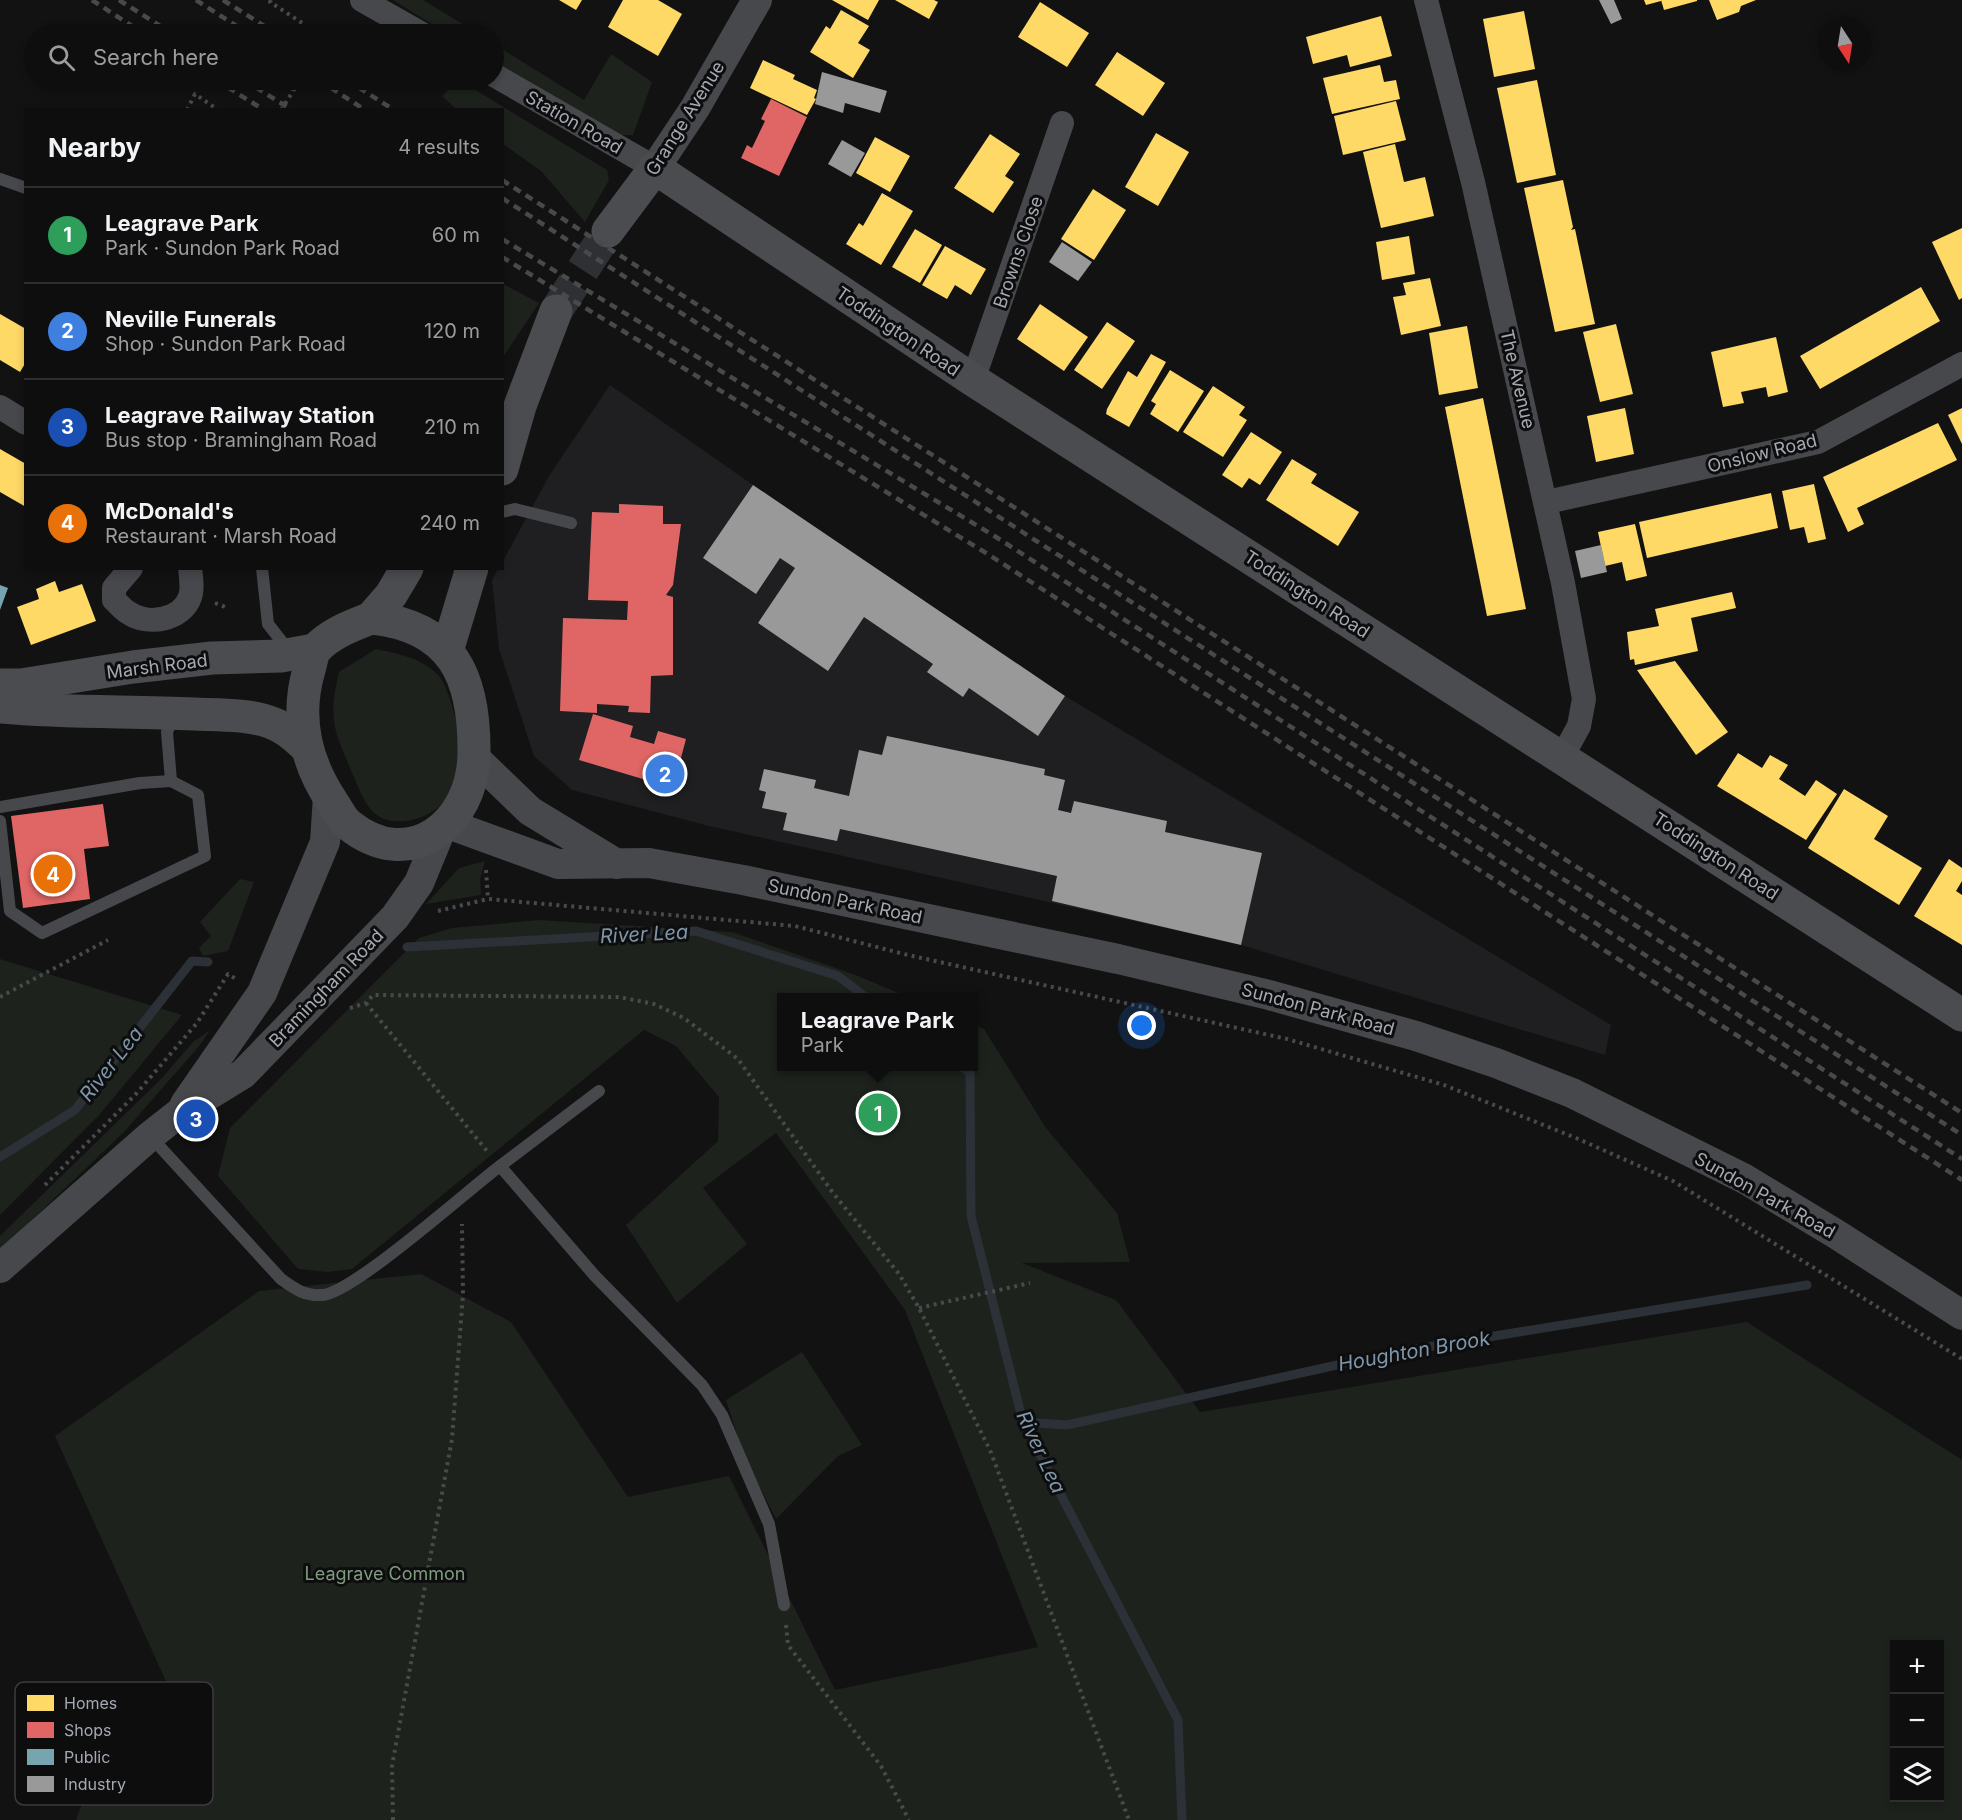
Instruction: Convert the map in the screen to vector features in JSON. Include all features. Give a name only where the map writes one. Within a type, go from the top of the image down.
[{"type":"main road","name":"Grange Avenue","points":[[608,231],[654,168]]},
{"type":"main road","name":"Toddington Road","points":[[654,168],[973,381],[1962,1015]]},
{"type":"main road","points":[[504,457],[511,417],[556,311]]},
{"type":"main road","points":[[447,648],[471,570]]},
{"type":"main road","points":[[390,594],[396,621],[420,629],[447,648],[467,689],[473,724],[474,757],[467,792],[444,828],[418,842],[392,845],[369,838],[347,824],[328,796],[306,747],[302,708],[303,652],[341,630],[390,594]]},
{"type":"main road","name":"Marsh Road","points":[[0,685],[65,679],[133,667],[212,658],[303,652]]},
{"type":"main road","points":[[0,707],[58,713],[174,713],[230,716],[270,722],[286,730],[306,747]]},
{"type":"street","points":[[362,0],[404,24]]},
{"type":"street","name":"Grange Avenue","points":[[654,168],[695,108],[757,0]]},
{"type":"street","name":"The Avenue","points":[[1426,0],[1473,182],[1547,502],[1584,699],[1579,726],[1562,757]]},
{"type":"street","name":"Station Road","points":[[504,81],[654,168]]},
{"type":"street","name":"Browns Close","points":[[973,381],[1062,123]]},
{"type":"street","name":"Onslow Road","points":[[1547,502],[1818,442],[1962,364]]},
{"type":"street","points":[[0,407],[24,422]]},
{"type":"street","points":[[129,570],[114,588],[114,600],[130,615],[146,619],[177,615],[184,608],[191,596],[190,570]]},
{"type":"street","points":[[474,757],[530,811],[617,864]]},
{"type":"street","name":"Bramingham Road","points":[[178,1114],[262,993],[325,842],[328,796]]},
{"type":"street","name":"Bramingham Road","points":[[0,1268],[150,1136],[178,1114],[243,1074],[395,917],[419,883],[444,828]]},
{"type":"street","name":"Sundon Park Road","points":[[444,828],[558,864],[649,863],[743,880],[1119,959],[1269,995],[1416,1036],[1496,1063],[1572,1094],[1745,1179],[1962,1315]]},
{"type":"lane","points":[[0,179],[24,187]]},
{"type":"lane","points":[[504,512],[515,509],[571,523]]},
{"type":"lane","points":[[262,570],[268,624],[303,652]]},
{"type":"lane","points":[[390,594],[418,570]]},
{"type":"lane","points":[[171,781],[167,732],[174,713]]},
{"type":"lane","points":[[0,807],[140,783],[171,781],[198,795],[205,856],[42,933],[10,911],[0,821]]},
{"type":"lane","points":[[150,1136],[281,1279],[300,1293],[324,1296],[339,1290],[400,1247],[462,1194],[599,1091]]},
{"type":"lane","points":[[500,1166],[594,1276],[702,1385],[722,1415],[770,1524],[784,1605]]},
{"type":"path","points":[[271,0],[270,2],[304,24]]},
{"type":"path","points":[[282,108],[294,90]]},
{"type":"path","points":[[188,108],[195,94],[215,108]]},
{"type":"path","points":[[432,913],[488,899],[795,926],[908,955],[1310,1046],[1444,1085],[1576,1138],[1673,1181],[1962,1359]]},
{"type":"path","points":[[0,997],[108,940]]},
{"type":"path","points":[[37,1192],[136,1094],[197,1023],[228,974]]},
{"type":"path","points":[[340,1011],[366,1003],[373,995],[619,997],[654,1004],[684,1018],[738,1059],[833,1192],[899,1274],[919,1308],[990,1450],[1129,1820]]},
{"type":"path","points":[[344,1006],[348,1001]]},
{"type":"path","points":[[366,1003],[500,1166]]},
{"type":"path","points":[[393,1820],[392,1766],[452,1438],[463,1294],[462,1194]]},
{"type":"path","points":[[919,1308],[1030,1283]]},
{"type":"path","points":[[784,1605],[788,1645],[881,1766],[909,1820]]},
{"type":"shaded area","points":[[610,385],[753,485],[1065,696],[1611,1025],[1605,1055],[1241,945],[709,826],[572,790],[534,756],[499,649],[492,580],[497,570],[504,570],[504,559],[549,476]]},
{"type":"green space","points":[[393,0],[423,0],[463,24],[432,24]]},
{"type":"green space","points":[[504,50],[584,100],[611,54],[652,82],[633,135],[606,135],[504,70]]},
{"type":"green space","points":[[448,90],[475,90],[607,170],[609,180],[585,222],[541,171],[504,145],[504,108],[455,108],[442,96]]},
{"type":"green space","points":[[504,285],[539,303],[504,356]]},
{"type":"green space","points":[[376,649],[402,655],[432,669],[447,690],[457,725],[461,754],[446,798],[438,808],[411,820],[391,821],[371,810],[342,749],[335,726],[333,715],[339,672]]},
{"type":"green space","points":[[485,861],[480,880],[481,895],[426,904],[459,868]]},
{"type":"green space","points":[[240,879],[254,882],[228,951],[203,956],[199,948],[211,936],[200,922]]},
{"type":"green space","name":"Leagrave Common","points":[[539,920],[732,932],[853,974],[898,993],[777,993],[777,1071],[978,1071],[978,1027],[984,1029],[1046,1128],[1117,1213],[1130,1262],[1022,1263],[1116,1300],[1200,1412],[1747,1322],[1962,1460],[1962,1820],[76,1820],[82,1805],[213,1805],[213,1682],[166,1682],[55,1436],[259,1291],[421,1274],[511,1322],[628,1497],[729,1476],[835,1690],[1038,1647],[905,1310],[776,1133],[703,1188],[747,1244],[677,1303],[626,1225],[718,1141],[719,1097],[676,1046],[644,1030],[352,1269],[328,1272],[298,1269],[218,1176],[230,1128],[419,938],[452,928]]},
{"type":"green space","points":[[0,959],[182,1015],[100,1114],[0,1215]]},
{"type":"green space","points":[[210,1030],[200,1045],[123,1133],[0,1250],[0,1236],[162,1078],[193,1042]]},
{"type":"green space","points":[[802,1352],[862,1445],[838,1456],[776,1519],[744,1456],[726,1400]]},
{"type":"building: Homes","points":[[559,0],[582,0],[576,10]]},
{"type":"building: Homes","points":[[623,0],[658,0],[682,14],[658,56],[608,27]]},
{"type":"building: Homes","points":[[832,0],[879,0],[868,20]]},
{"type":"building: Homes","points":[[895,0],[934,0],[938,2],[929,19]]},
{"type":"building: Homes","points":[[1644,0],[1661,0],[1661,1],[1646,5]]},
{"type":"building: Homes","points":[[1661,0],[1697,0],[1697,1],[1664,10]]},
{"type":"building: Homes","points":[[1709,0],[1756,0],[1741,6],[1739,12],[1717,20]]},
{"type":"building: Homes","points":[[1040,2],[1089,33],[1067,67],[1018,37]]},
{"type":"building: Homes","points":[[841,10],[869,26],[858,43],[870,50],[853,78],[810,52],[826,26],[830,29]]},
{"type":"building: Homes","points":[[1524,11],[1535,69],[1494,77],[1483,19]]},
{"type":"building: Homes","points":[[1381,16],[1392,56],[1350,67],[1347,55],[1313,64],[1306,37]]},
{"type":"building: Homes","points":[[1117,52],[1165,83],[1143,116],[1095,85]]},
{"type":"building: Homes","points":[[763,60],[795,75],[793,79],[817,90],[814,98],[816,99],[807,115],[750,88]]},
{"type":"building: Homes","points":[[1380,65],[1384,82],[1396,80],[1400,99],[1332,114],[1323,78]]},
{"type":"building: Homes","points":[[1537,80],[1556,175],[1517,183],[1497,88]]},
{"type":"building: Homes","points":[[1396,101],[1406,140],[1343,155],[1334,116]]},
{"type":"building: Homes","points":[[1156,133],[1189,152],[1158,206],[1125,187]]},
{"type":"building: Homes","points":[[990,134],[1020,154],[1005,176],[1014,182],[993,213],[954,188]]},
{"type":"building: Homes","points":[[875,137],[910,156],[890,192],[856,173]]},
{"type":"building: Homes","points":[[1395,144],[1404,182],[1425,177],[1434,216],[1381,228],[1363,152]]},
{"type":"building: Homes","points":[[1563,180],[1573,227],[1571,230],[1575,229],[1595,324],[1555,332],[1524,188]]},
{"type":"building: Homes","points":[[1093,189],[1126,210],[1094,260],[1061,239]]},
{"type":"building: Homes","points":[[882,193],[913,211],[881,265],[846,244],[859,223],[863,226]]},
{"type":"building: Homes","points":[[1962,228],[1962,298],[1959,300],[1932,242]]},
{"type":"building: Homes","points":[[915,229],[942,245],[920,283],[892,267]]},
{"type":"building: Homes","points":[[1409,236],[1415,274],[1382,280],[1376,242]]},
{"type":"building: Homes","points":[[945,246],[986,269],[971,295],[955,285],[947,299],[922,285]]},
{"type":"building: Homes","points":[[1430,278],[1441,326],[1401,335],[1393,297],[1406,295],[1403,283]]},
{"type":"building: Homes","points":[[1921,287],[1940,321],[1820,389],[1800,356]]},
{"type":"building: Homes","points":[[1040,304],[1088,337],[1064,371],[1017,339]]},
{"type":"building: Homes","points":[[0,314],[24,328],[24,365],[20,372],[0,360]]},
{"type":"building: Homes","points":[[1107,322],[1135,341],[1102,389],[1074,370]]},
{"type":"building: Homes","points":[[1616,324],[1633,394],[1600,402],[1583,332]]},
{"type":"building: Homes","points":[[1467,326],[1478,388],[1439,395],[1429,333]]},
{"type":"building: Homes","points":[[1776,337],[1788,392],[1768,397],[1766,387],[1741,392],[1744,403],[1723,407],[1711,352]]},
{"type":"building: Homes","points":[[1151,354],[1166,362],[1129,427],[1106,414],[1107,409],[1128,371],[1137,377]]},
{"type":"building: Homes","points":[[1170,370],[1204,391],[1178,432],[1150,414],[1156,404],[1151,401]]},
{"type":"building: Homes","points":[[1213,386],[1245,407],[1239,415],[1247,420],[1223,457],[1183,432]]},
{"type":"building: Homes","points":[[1483,398],[1526,609],[1487,616],[1445,407]]},
{"type":"building: Homes","points":[[1625,408],[1634,454],[1596,462],[1587,416]]},
{"type":"building: Homes","points":[[1962,408],[1962,444],[1948,415]]},
{"type":"building: Homes","points":[[1938,423],[1957,460],[1857,508],[1864,524],[1848,532],[1823,477]]},
{"type":"building: Homes","points":[[1251,432],[1282,452],[1260,485],[1249,478],[1242,488],[1222,475]]},
{"type":"building: Homes","points":[[0,449],[24,463],[24,506],[0,492]]},
{"type":"building: Homes","points":[[1292,459],[1317,474],[1311,483],[1359,512],[1338,546],[1266,500]]},
{"type":"building: Homes","points":[[1814,484],[1826,539],[1808,543],[1804,527],[1790,530],[1782,491]]},
{"type":"building: Homes","points":[[1771,493],[1778,528],[1647,558],[1639,522]]},
{"type":"building: Homes","points":[[1635,524],[1647,576],[1626,581],[1622,562],[1605,566],[1598,532]]},
{"type":"building: Homes","points":[[55,581],[59,592],[82,584],[96,621],[31,645],[17,607],[39,599],[36,589]]},
{"type":"building: Homes","points":[[1732,592],[1736,608],[1691,618],[1698,651],[1635,665],[1634,659],[1630,660],[1627,632],[1659,626],[1655,609]]},
{"type":"building: Homes","points":[[1675,661],[1728,732],[1696,755],[1637,670]]},
{"type":"building: Homes","points":[[1738,753],[1762,768],[1770,755],[1788,765],[1779,779],[1805,796],[1816,780],[1837,794],[1806,840],[1717,786]]},
{"type":"building: Homes","points":[[1844,789],[1888,816],[1874,839],[1922,868],[1899,905],[1808,848]]},
{"type":"building: Homes","points":[[1949,859],[1962,868],[1962,881],[1956,891],[1962,895],[1962,945],[1914,916]]},
{"type":"building: Shops","points":[[771,99],[807,117],[779,176],[741,158],[747,145],[752,148],[765,121],[761,119]]},
{"type":"building: Shops","points":[[619,504],[663,506],[663,524],[681,524],[673,585],[666,595],[673,597],[673,675],[651,676],[650,713],[628,712],[629,706],[597,704],[597,713],[560,711],[563,618],[627,620],[628,601],[588,600],[592,512],[619,513]]},
{"type":"building: Shops","points":[[593,714],[633,726],[630,737],[654,744],[658,731],[686,739],[673,788],[579,760]]},
{"type":"building: Shops","points":[[103,804],[109,846],[84,849],[90,899],[23,908],[11,816]]},
{"type":"building: Public","points":[[0,585],[8,588],[0,610]]},
{"type":"building: Industry","points":[[1599,0],[1614,0],[1622,19],[1611,24]]},
{"type":"building: Industry","points":[[822,72],[887,91],[880,113],[845,103],[843,113],[815,104]]},
{"type":"building: Industry","points":[[842,140],[865,153],[851,177],[828,164]]},
{"type":"building: Industry","points":[[1062,242],[1092,262],[1078,281],[1049,262]]},
{"type":"building: Industry","points":[[753,485],[1065,696],[1038,736],[969,688],[963,697],[927,672],[933,664],[864,617],[828,671],[758,623],[795,568],[780,558],[756,594],[703,558]]},
{"type":"building: Industry","points":[[1601,545],[1607,572],[1581,578],[1575,551]]},
{"type":"building: Industry","points":[[887,736],[1045,769],[1044,775],[1065,780],[1058,810],[1071,813],[1074,801],[1167,821],[1165,832],[1262,853],[1241,945],[1052,901],[1057,876],[840,829],[837,841],[783,830],[787,813],[762,808],[766,792],[759,790],[764,769],[816,780],[814,788],[849,796],[859,750],[882,755]]},
{"type":"waterway","name":"River Lea","points":[[407,947],[696,931],[838,976],[860,993]]},
{"type":"waterway","name":"River Lea","points":[[0,1157],[75,1110],[192,961],[208,962]]},
{"type":"waterway","name":"River Lea","points":[[967,1071],[970,1073],[971,1216],[1023,1422],[1178,1720],[1182,1820]]},
{"type":"waterway","name":"Houghton Brook","points":[[1023,1422],[1067,1425],[1391,1353],[1807,1285]]},
{"type":"tunnel","points":[[556,311],[608,231]]},
{"type":"railway","points":[[92,0],[129,24]]},
{"type":"railway","points":[[119,0],[157,24]]},
{"type":"railway","points":[[196,0],[233,24]]},
{"type":"railway","points":[[223,0],[261,24]]},
{"type":"railway","points":[[232,90],[261,108]]},
{"type":"railway","points":[[260,90],[289,108]]},
{"type":"railway","points":[[334,90],[362,108]]},
{"type":"railway","points":[[363,90],[391,108]]},
{"type":"railway","points":[[504,181],[1962,1113]]},
{"type":"railway","points":[[504,199],[1962,1135]]},
{"type":"railway","points":[[504,240],[996,537],[1962,1159]]},
{"type":"railway","points":[[504,258],[986,553],[1962,1180]]},
{"type":"place","name":"Neville Funerals","points":[[665,774]]},
{"type":"place","name":"McDonald's","points":[[53,874]]},
{"type":"place","name":"Leagrave Park","points":[[878,1113]]},
{"type":"place","name":"Leagrave Railway Station","points":[[196,1119]]}]
